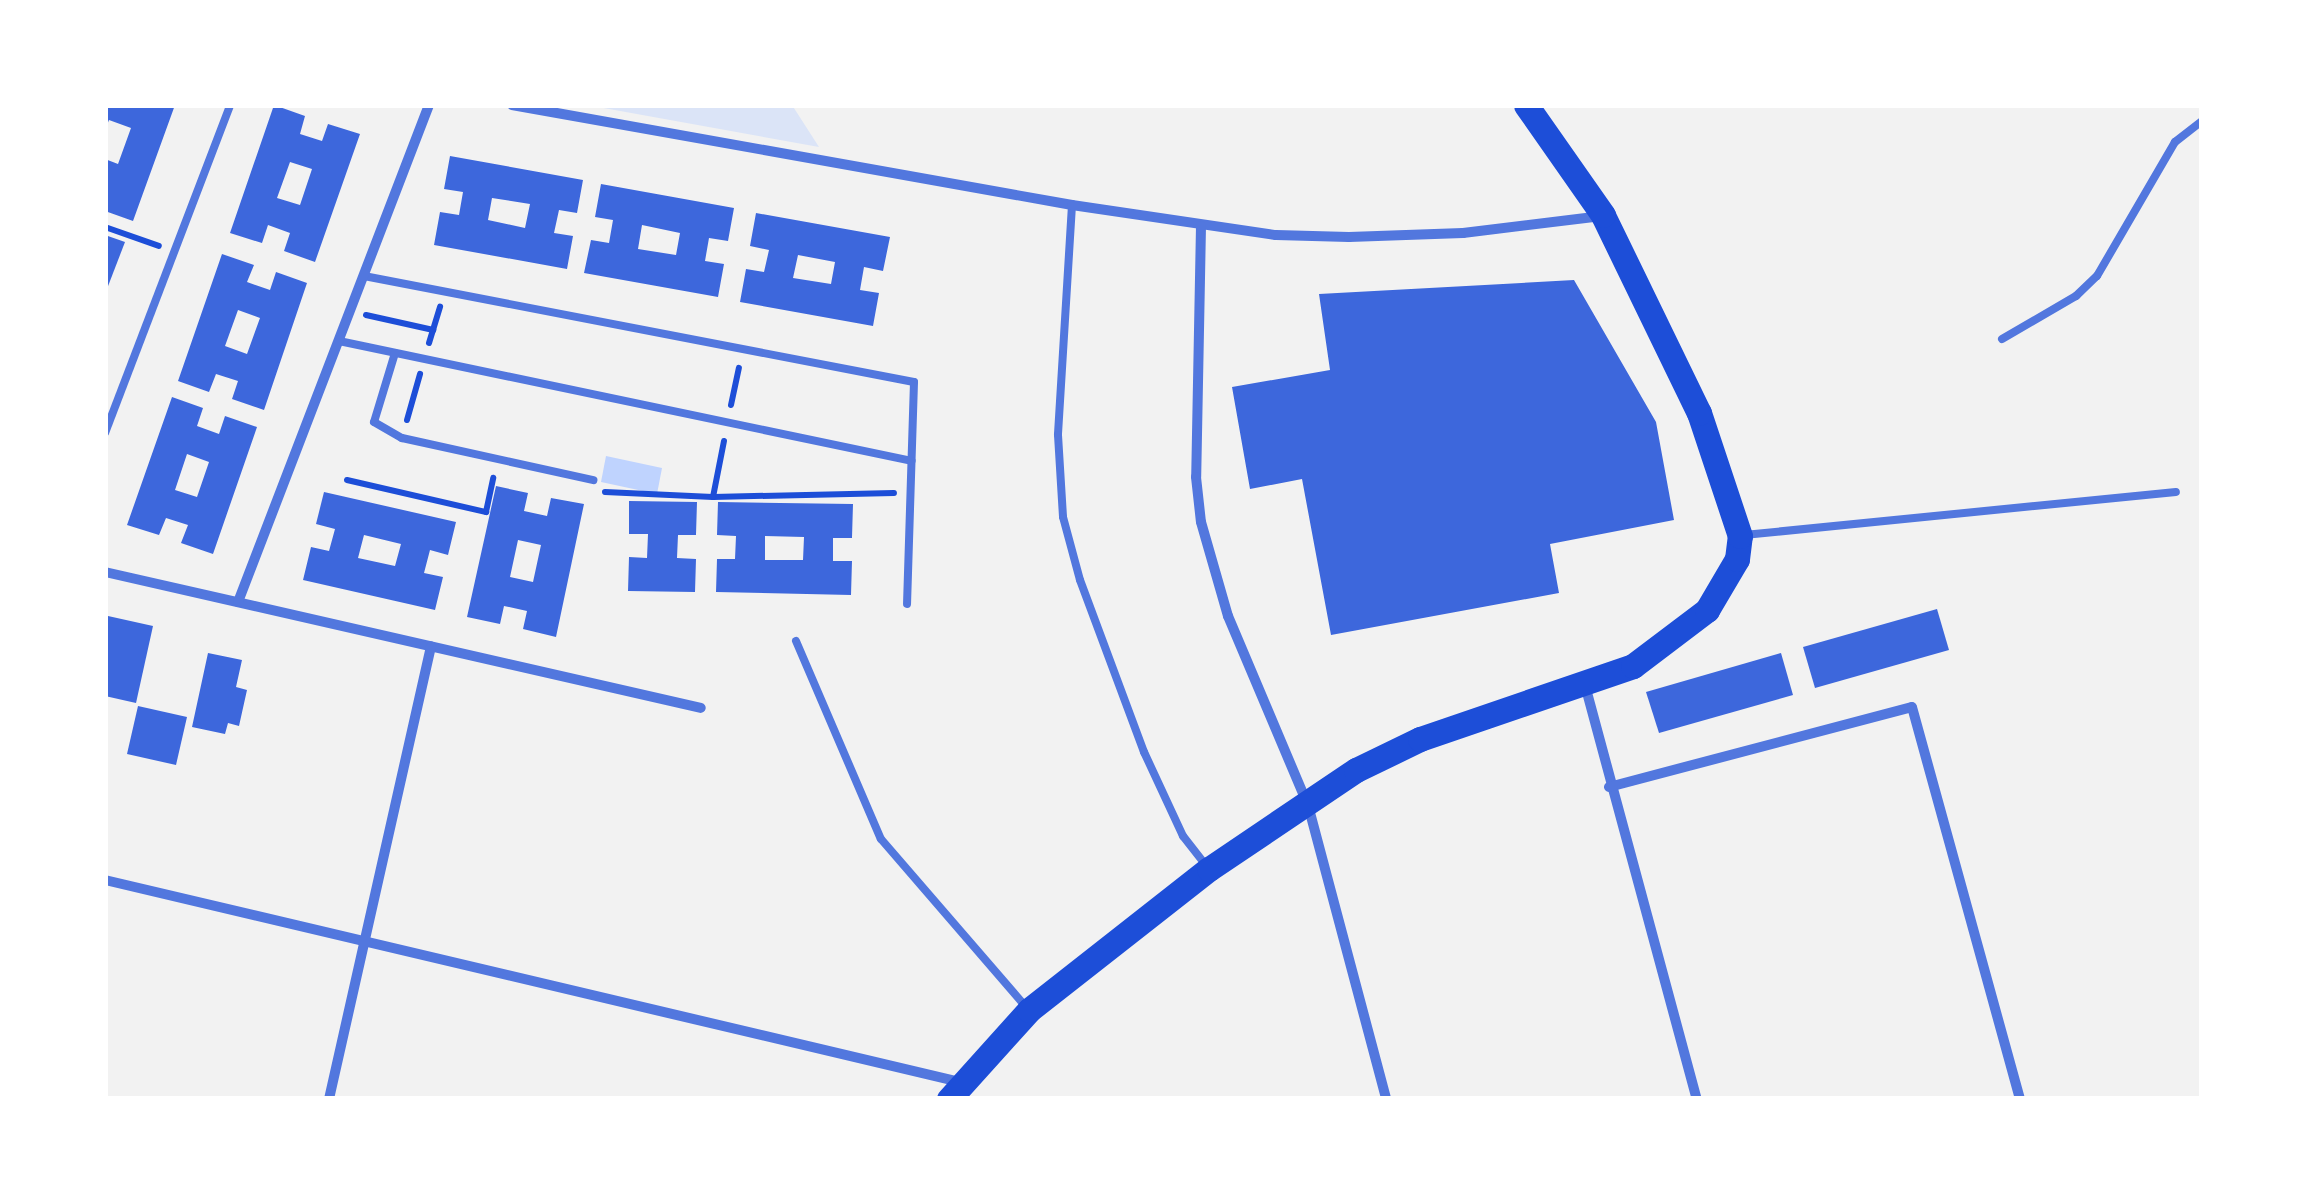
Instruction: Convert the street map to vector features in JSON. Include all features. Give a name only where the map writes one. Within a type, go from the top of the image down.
[{"type":"main road","points":[[956,1091],[1029,1010],[1209,869],[1356,770],[1420,739],[1633,666],[1688,629],[1707,610],[1737,559],[1740,536],[1699,413],[1602,215],[1526,105]]},
{"type":"street","points":[[238,602],[429,105]]},
{"type":"street","points":[[512,105],[1201,226],[1349,238],[1463,232],[1602,215]]},
{"type":"street","points":[[1201,226],[1196,477],[1201,522],[1228,616],[1308,805],[1386,1099]]},
{"type":"street","points":[[105,572],[702,708]]},
{"type":"street","points":[[329,1099],[430,646]]},
{"type":"street","points":[[1585,685],[1697,1099]]},
{"type":"street","points":[[1610,788],[1912,707],[2020,1099]]},
{"type":"street","points":[[105,880],[364,941],[956,1091]]},
{"type":"lane","points":[[105,433],[230,105]]},
{"type":"lane","points":[[2002,339],[2076,296],[2097,276],[2175,142],[2202,120]]},
{"type":"lane","points":[[1072,206],[1058,435],[1063,517],[1080,580],[1144,752],[1183,836],[1209,869]]},
{"type":"lane","points":[[364,276],[914,382],[907,604]]},
{"type":"lane","points":[[339,342],[912,461]]},
{"type":"lane","points":[[395,353],[374,422],[402,438],[593,480]]},
{"type":"lane","points":[[1740,536],[2176,492]]},
{"type":"lane","points":[[796,641],[881,840],[1029,1010]]},
{"type":"path","points":[[105,227],[174,251]]},
{"type":"path","points":[[350,312],[433,330]]},
{"type":"path","points":[[713,497],[743,348]]},
{"type":"path","points":[[347,480],[486,512],[494,477],[513,480]]},
{"type":"path","points":[[590,492],[713,497],[911,492]]},
{"type":"shaded area","points":[[587,105],[792,105],[819,147]]},
{"type":"water","points":[[606,456],[662,468],[657,494],[601,482]]},
{"type":"building","points":[[105,105],[175,105],[133,221],[105,211],[105,159],[118,164],[131,128],[109,120],[105,130]]},
{"type":"building","points":[[274,105],[305,116],[300,134],[322,141],[328,124],[360,134],[315,262],[284,251],[290,233],[268,225],[262,243],[230,233]],"holes":[[[290,162],[312,169],[300,205],[277,198]]]},
{"type":"building","points":[[450,156],[583,180],[577,213],[559,210],[554,233],[573,236],[567,269],[434,245],[440,212],[459,215],[463,192],[444,189]],"holes":[[[492,198],[530,204],[525,228],[488,220]]]},
{"type":"building","points":[[601,184],[734,208],[728,241],[709,238],[705,261],[724,264],[718,297],[584,273],[591,240],[609,243],[613,220],[595,217]],"holes":[[[642,225],[680,233],[676,255],[638,249]]]},
{"type":"building","points":[[756,213],[890,237],[883,271],[864,267],[860,290],[879,293],[873,326],[740,302],[746,269],[764,272],[769,250],[750,246]],"holes":[[[798,255],[835,262],[831,284],[793,278]]]},
{"type":"building","points":[[105,235],[125,242],[105,294]]},
{"type":"building","points":[[222,254],[254,265],[247,282],[270,290],[276,272],[307,283],[264,410],[232,399],[238,381],[216,374],[209,392],[178,381]],"holes":[[[238,310],[260,318],[247,354],[225,346]]]},
{"type":"building","points":[[1574,280],[1656,422],[1674,520],[1550,544],[1559,593],[1331,635],[1302,479],[1250,489],[1232,387],[1330,370],[1319,294]]},
{"type":"building","points":[[172,397],[203,408],[197,426],[219,434],[225,416],[257,427],[213,554],[181,543],[188,525],[166,518],[159,535],[127,525]],"holes":[[[187,454],[209,462],[197,497],[175,490]]]},
{"type":"building","points":[[496,486],[528,493],[524,511],[547,516],[551,498],[584,504],[556,637],[523,629],[527,611],[504,606],[500,624],[467,617]],"holes":[[[518,540],[541,545],[533,582],[510,577]]]},
{"type":"building","points":[[324,492],[456,522],[448,555],[430,550],[424,573],[443,577],[435,610],[303,580],[311,547],[329,551],[335,529],[316,524]],"holes":[[[364,535],[401,544],[395,566],[358,558]]]},
{"type":"building","points":[[629,501],[697,502],[696,535],[678,535],[677,558],[696,559],[695,592],[628,591],[629,557],[647,558],[648,534],[629,534]]},
{"type":"building","points":[[718,502],[853,504],[852,538],[833,538],[833,561],[852,561],[851,595],[716,592],[717,559],[735,559],[736,536],[717,535]],"holes":[[[765,536],[804,537],[803,560],[765,560]]]},
{"type":"building","points":[[1937,609],[1949,650],[1815,688],[1803,647]]},
{"type":"building","points":[[108,616],[153,626],[136,703],[105,696]]},
{"type":"building","points":[[208,653],[242,660],[236,687],[247,690],[239,726],[228,723],[225,734],[192,727]]},
{"type":"building","points":[[1781,653],[1793,695],[1659,733],[1646,692]]},
{"type":"building","points":[[138,706],[187,717],[176,765],[127,754]]}]
